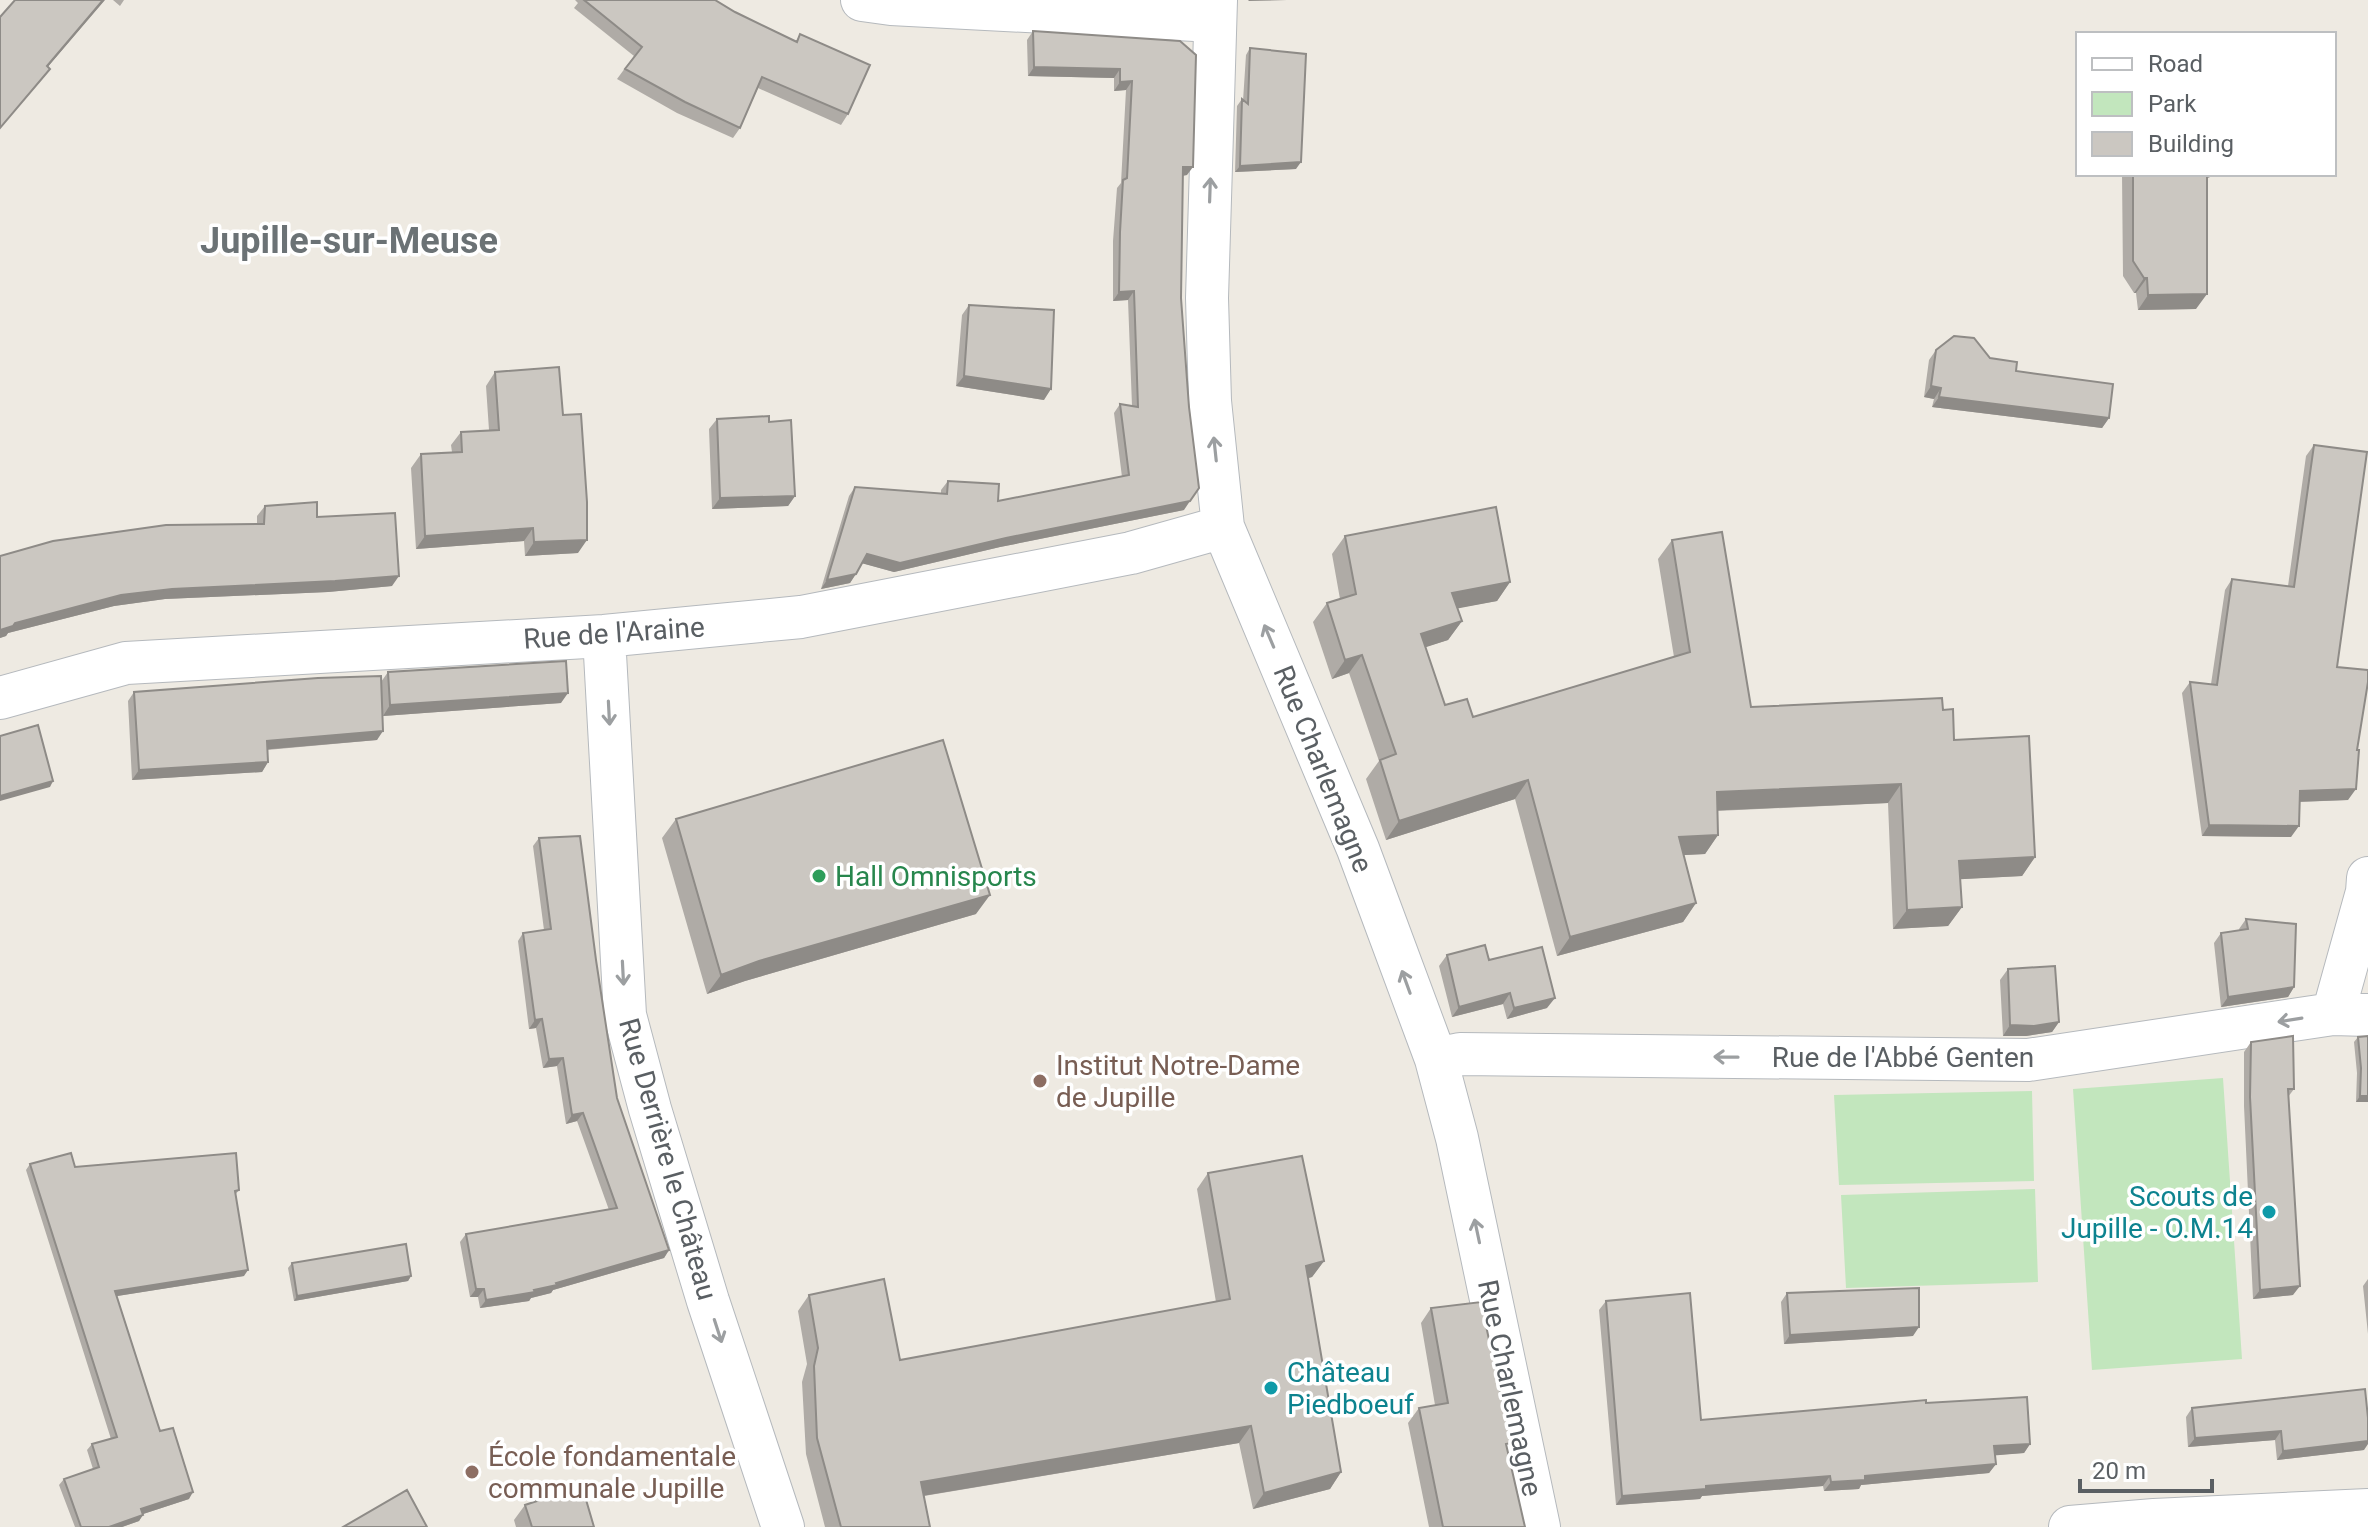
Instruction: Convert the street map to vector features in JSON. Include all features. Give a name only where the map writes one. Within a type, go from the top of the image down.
[{"type":"street","points":[[862,0],[891,4],[1215,11]]},
{"type":"street","name":"Rue Charlemagne","points":[[1215,11],[1207,298],[1210,401],[1223,527],[1358,849],[1436,1059],[1457,1138],[1539,1527]]},
{"type":"street","name":"Rue de l'Araine","points":[[0,698],[126,663],[604,636],[801,617],[1131,553],[1223,527]]},
{"type":"street","name":"Rue Derrière le Château","points":[[604,636],[625,1015],[708,1301],[783,1527]]},
{"type":"street","points":[[2350,1014],[2368,878]]},
{"type":"street","name":"Rue de l'Abbé Genten","points":[[1436,1059],[1460,1054],[2028,1060],[2350,1014]]},
{"type":"street","points":[[2070,1527],[2368,1510]]},
{"type":"green space","points":[[2223,1078],[2242,1359],[2092,1370],[2073,1089]]},
{"type":"green space","points":[[2032,1091],[2034,1181],[1839,1185],[1834,1095]]},
{"type":"green space","points":[[2035,1189],[2038,1282],[1846,1288],[1841,1195]]},
{"type":"building","points":[[15,0],[103,0],[0,128],[0,17]]},
{"type":"building","points":[[584,0],[715,0],[797,42],[800,34],[870,65],[848,114],[762,77],[740,128],[625,69],[642,47]]},
{"type":"building","points":[[1033,31],[1180,41],[1196,55],[1193,167],[1183,167],[1181,298],[1199,488],[1190,501],[900,563],[867,554],[856,574],[827,580],[855,487],[947,494],[948,481],[999,484],[998,501],[1129,475],[1120,404],[1138,407],[1134,291],[1119,292],[1123,180],[1127,178],[1132,81],[1120,82],[1120,69],[1034,67]]},
{"type":"building","points":[[1250,48],[1306,54],[1301,162],[1240,166],[1242,99],[1248,104]]},
{"type":"building","points":[[2133,176],[2207,176],[2207,294],[2148,295],[2147,278],[2133,261]]},
{"type":"building","points":[[969,305],[1054,310],[1051,389],[964,376]]},
{"type":"building","points":[[1954,336],[1974,338],[1990,358],[2017,362],[2016,371],[2113,384],[2109,418],[1939,397],[1941,388],[1931,386],[1936,350]]},
{"type":"building","points":[[559,367],[563,415],[581,414],[587,540],[534,542],[533,528],[425,536],[421,454],[462,452],[461,432],[499,430],[495,372]]},
{"type":"building","points":[[769,416],[769,422],[791,420],[795,496],[720,498],[717,419]]},
{"type":"building","points":[[2314,445],[2367,452],[2337,667],[2368,670],[2357,750],[2356,789],[2300,791],[2299,826],[2209,825],[2190,682],[2217,685],[2232,579],[2294,587]]},
{"type":"building","points":[[317,502],[317,517],[395,513],[399,576],[172,589],[121,595],[15,623],[0,630],[0,556],[53,541],[166,525],[264,524],[265,506]]},
{"type":"building","points":[[1496,507],[1510,582],[1452,593],[1462,621],[1421,634],[1445,705],[1467,699],[1473,717],[1690,652],[1672,540],[1722,532],[1751,707],[1942,698],[1943,710],[1953,709],[1954,740],[2029,736],[2035,857],[1959,861],[1962,907],[1907,910],[1901,784],[1717,792],[1718,835],[1679,837],[1696,903],[1570,937],[1528,780],[1399,821],[1380,760],[1396,754],[1362,655],[1345,660],[1327,603],[1356,594],[1345,536]]},
{"type":"building","points":[[566,661],[568,693],[390,705],[388,672]]},
{"type":"building","points":[[381,676],[383,731],[267,741],[268,762],[139,770],[134,692]]},
{"type":"building","points":[[38,725],[53,781],[0,796],[0,736]]},
{"type":"building","name":"Hall Omnisports","points":[[943,740],[990,895],[759,961],[721,975],[676,819]]},
{"type":"building","points":[[580,836],[617,1098],[669,1250],[535,1292],[486,1300],[484,1289],[476,1289],[466,1234],[617,1208],[583,1113],[572,1115],[563,1058],[549,1059],[542,1019],[535,1020],[523,933],[551,929],[539,838]]},
{"type":"building","points":[[2246,919],[2296,924],[2294,987],[2228,997],[2221,933],[2248,929]]},
{"type":"building","points":[[1485,945],[1489,960],[1542,947],[1555,998],[1514,1008],[1510,993],[1459,1007],[1447,955]]},
{"type":"building","points":[[2055,966],[2059,1022],[2034,1026],[2010,1025],[2008,969]]},
{"type":"building","points":[[2293,1036],[2294,1089],[2288,1089],[2300,1286],[2260,1290],[2250,1097],[2251,1042]]},
{"type":"building","points":[[2368,1036],[2368,1096],[2360,1096],[2358,1037]]},
{"type":"building","points":[[71,1153],[75,1167],[236,1153],[239,1190],[235,1191],[248,1270],[115,1291],[160,1431],[173,1428],[193,1492],[141,1509],[143,1515],[109,1527],[81,1527],[64,1479],[99,1467],[92,1444],[117,1437],[30,1164]]},
{"type":"building","points":[[1302,1156],[1324,1261],[1306,1266],[1341,1472],[1264,1493],[1251,1426],[921,1482],[930,1527],[841,1527],[817,1438],[814,1366],[818,1348],[809,1295],[884,1279],[900,1360],[1230,1299],[1208,1173]]},
{"type":"building","points":[[406,1244],[411,1276],[297,1296],[292,1263]]},
{"type":"building","points":[[1919,1288],[1919,1327],[1790,1335],[1787,1293]]},
{"type":"building","points":[[1690,1293],[1701,1420],[1926,1400],[1926,1403],[2027,1397],[2030,1444],[1994,1446],[1996,1464],[1865,1476],[1865,1480],[1831,1482],[1830,1476],[1622,1496],[1606,1301]]},
{"type":"building","points":[[1481,1302],[1511,1443],[1506,1444],[1525,1527],[1443,1527],[1419,1408],[1448,1403],[1431,1308]]},
{"type":"building","points":[[2365,1389],[2368,1441],[2283,1451],[2281,1431],[2195,1438],[2192,1408]]},
{"type":"building","points":[[582,1486],[594,1527],[532,1527],[525,1505]]},
{"type":"building","points":[[407,1490],[427,1527],[343,1527]]},
{"type":"place","name":"Hall Omnisports","points":[[819,876]]},
{"type":"place","name":"Institut Notre-Dame de Jupille","points":[[1040,1081]]},
{"type":"place","name":"Scouts de Jupille - O.M.14","points":[[2269,1212]]},
{"type":"place","name":"Château Piedboeuf","points":[[1271,1388]]},
{"type":"place","name":"École fondamentale communale Jupille","points":[[472,1472]]},
{"type":"district","name":"Jupille-sur-Meuse","points":[[349,241]]}]
